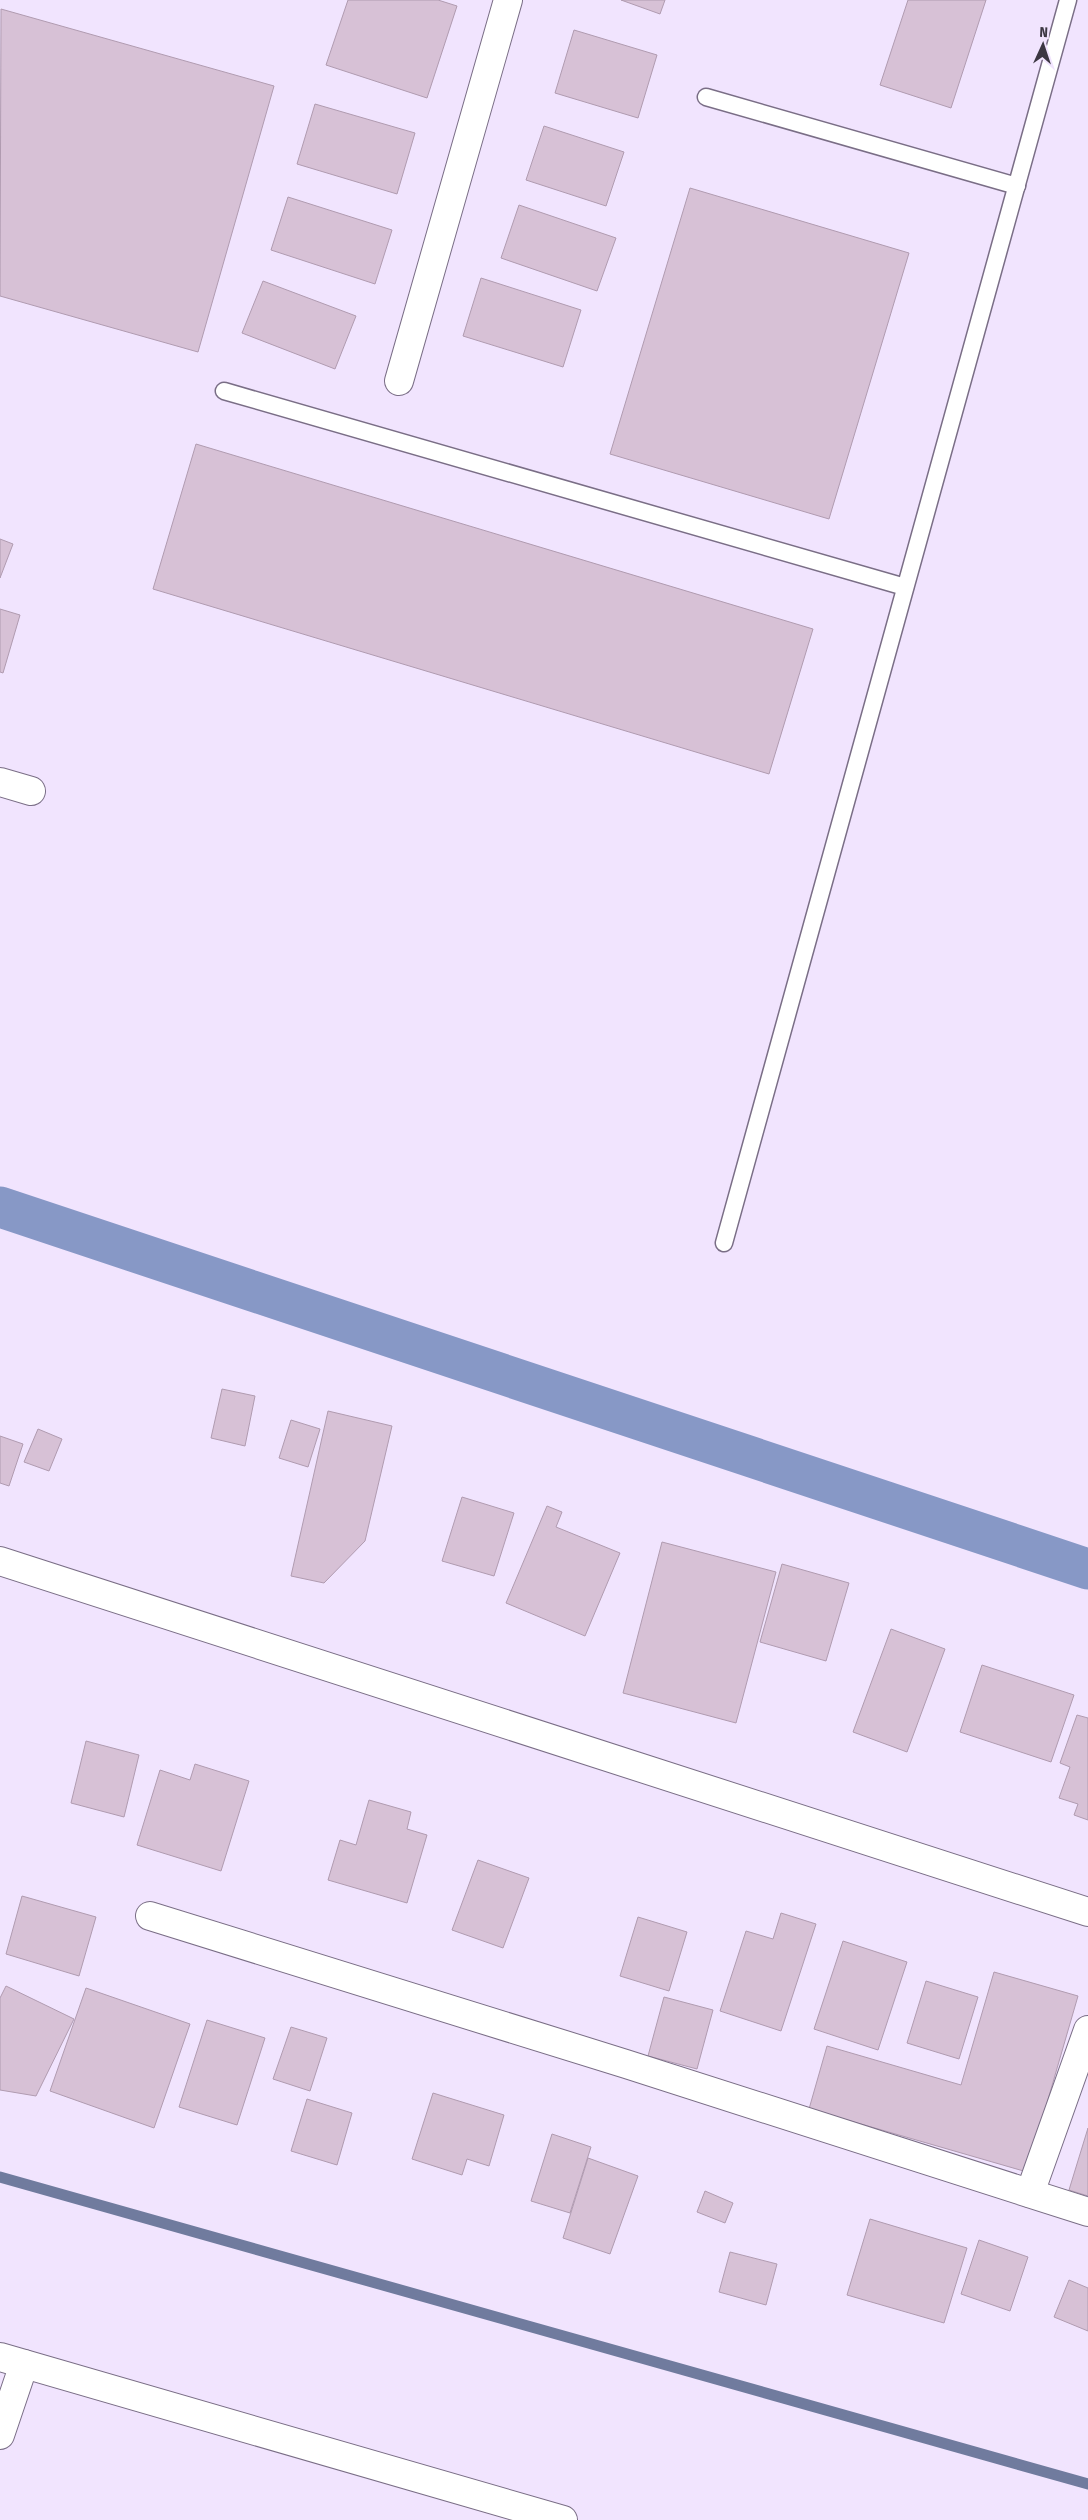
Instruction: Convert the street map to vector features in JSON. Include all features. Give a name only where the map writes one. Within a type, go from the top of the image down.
[{"type":"street","points":[[399,381],[508,0]]},
{"type":"street","points":[[0,782],[31,791]]},
{"type":"street","points":[[11,1565],[1088,1912]]},
{"type":"street","points":[[150,1916],[626,2064],[1088,2212]]},
{"type":"street","points":[[1030,2193],[1088,2030]]},
{"type":"street","points":[[0,2435],[12,2360],[563,2520]]},
{"type":"lane","points":[[724,1242],[1068,0]]},
{"type":"lane","points":[[706,97],[1017,186]]},
{"type":"lane","points":[[224,391],[905,587]]},
{"type":"building","points":[[348,0],[438,0],[457,6],[427,98],[326,65]]},
{"type":"building","points":[[621,0],[665,0],[660,14]]},
{"type":"building","points":[[908,0],[986,0],[951,108],[880,85]]},
{"type":"building","points":[[1,9],[274,86],[198,352],[0,296]]},
{"type":"building","points":[[574,30],[657,55],[638,118],[555,93]]},
{"type":"building","points":[[315,104],[415,133],[397,194],[297,164]]},
{"type":"building","points":[[544,126],[624,152],[606,206],[526,180]]},
{"type":"building","points":[[690,188],[909,253],[829,519],[610,454]]},
{"type":"building","points":[[288,197],[392,230],[375,284],[271,250]]},
{"type":"building","points":[[519,205],[616,238],[597,291],[501,258]]},
{"type":"building","points":[[481,278],[581,310],[563,367],[463,336]]},
{"type":"building","points":[[263,281],[356,316],[335,369],[242,333]]},
{"type":"building","points":[[196,444],[813,629],[769,774],[153,589]]},
{"type":"building","points":[[0,539],[13,544],[0,578]]},
{"type":"building","points":[[0,609],[20,615],[3,673],[0,672]]},
{"type":"building","points":[[222,1389],[255,1396],[245,1446],[211,1438]]},
{"type":"building","points":[[328,1411],[392,1426],[365,1541],[324,1583],[291,1576]]},
{"type":"building","points":[[291,1420],[320,1429],[308,1467],[279,1458]]},
{"type":"building","points":[[38,1429],[62,1439],[49,1471],[24,1462]]},
{"type":"building","points":[[0,1436],[23,1444],[9,1486],[0,1483]]},
{"type":"building","points":[[462,1497],[514,1513],[494,1576],[442,1561]]},
{"type":"building","points":[[547,1506],[562,1512],[556,1527],[620,1553],[585,1636],[506,1603]]},
{"type":"building","points":[[662,1542],[776,1572],[736,1723],[623,1693]]},
{"type":"building","points":[[782,1564],[849,1583],[826,1661],[760,1642]]},
{"type":"building","points":[[891,1629],[945,1649],[907,1752],[853,1732]]},
{"type":"building","points":[[982,1665],[1074,1695],[1051,1762],[960,1732]]},
{"type":"building","points":[[1077,1715],[1088,1718],[1088,1820],[1074,1815],[1078,1804],[1059,1798],[1070,1767],[1060,1763]]},
{"type":"building","points":[[86,1741],[139,1755],[124,1817],[71,1803]]},
{"type":"building","points":[[195,1764],[249,1781],[221,1871],[137,1845],[160,1770],[190,1780]]},
{"type":"building","points":[[369,1800],[411,1812],[407,1829],[427,1835],[407,1903],[328,1880],[340,1840],[356,1845]]},
{"type":"building","points":[[478,1860],[529,1878],[503,1948],[452,1930]]},
{"type":"building","points":[[22,1896],[96,1917],[79,1976],[6,1954]]},
{"type":"building","points":[[781,1913],[816,1924],[781,2031],[720,2011],[746,1931],[773,1939]]},
{"type":"building","points":[[638,1917],[687,1932],[669,1991],[620,1976]]},
{"type":"building","points":[[843,1941],[907,1962],[878,2050],[814,2029]]},
{"type":"building","points":[[994,1972],[1078,1996],[1027,2172],[809,2109],[827,2046],[961,2085]]},
{"type":"building","points":[[926,1981],[978,1997],[959,2059],[907,2043]]},
{"type":"building","points":[[6,1986],[74,2019],[36,2096],[0,2090],[0,1998]]},
{"type":"building","points":[[86,1988],[190,2024],[154,2128],[50,2091]]},
{"type":"building","points":[[664,1997],[713,2010],[697,2069],[648,2056]]},
{"type":"building","points":[[207,2020],[265,2038],[237,2125],[179,2107]]},
{"type":"building","points":[[291,2027],[327,2038],[310,2091],[273,2079]]},
{"type":"building","points":[[433,2093],[504,2115],[489,2166],[467,2159],[462,2175],[412,2159]]},
{"type":"building","points":[[307,2099],[352,2113],[337,2165],[291,2151]]},
{"type":"building","points":[[1088,2128],[1088,2196],[1069,2190]]},
{"type":"building","points":[[552,2134],[591,2147],[570,2213],[531,2201]]},
{"type":"building","points":[[588,2158],[638,2176],[610,2254],[563,2238]]},
{"type":"building","points":[[705,2191],[733,2203],[725,2223],[697,2212]]},
{"type":"building","points":[[870,2219],[967,2248],[944,2323],[847,2295]]},
{"type":"building","points":[[979,2240],[1028,2257],[1010,2311],[961,2294]]},
{"type":"building","points":[[730,2252],[777,2264],[766,2305],[719,2292]]},
{"type":"building","points":[[1069,2280],[1088,2288],[1088,2331],[1054,2317]]},
{"type":"waterway","points":[[0,1207],[1088,1569]]},
{"type":"waterway","points":[[0,2177],[1088,2484]]}]
